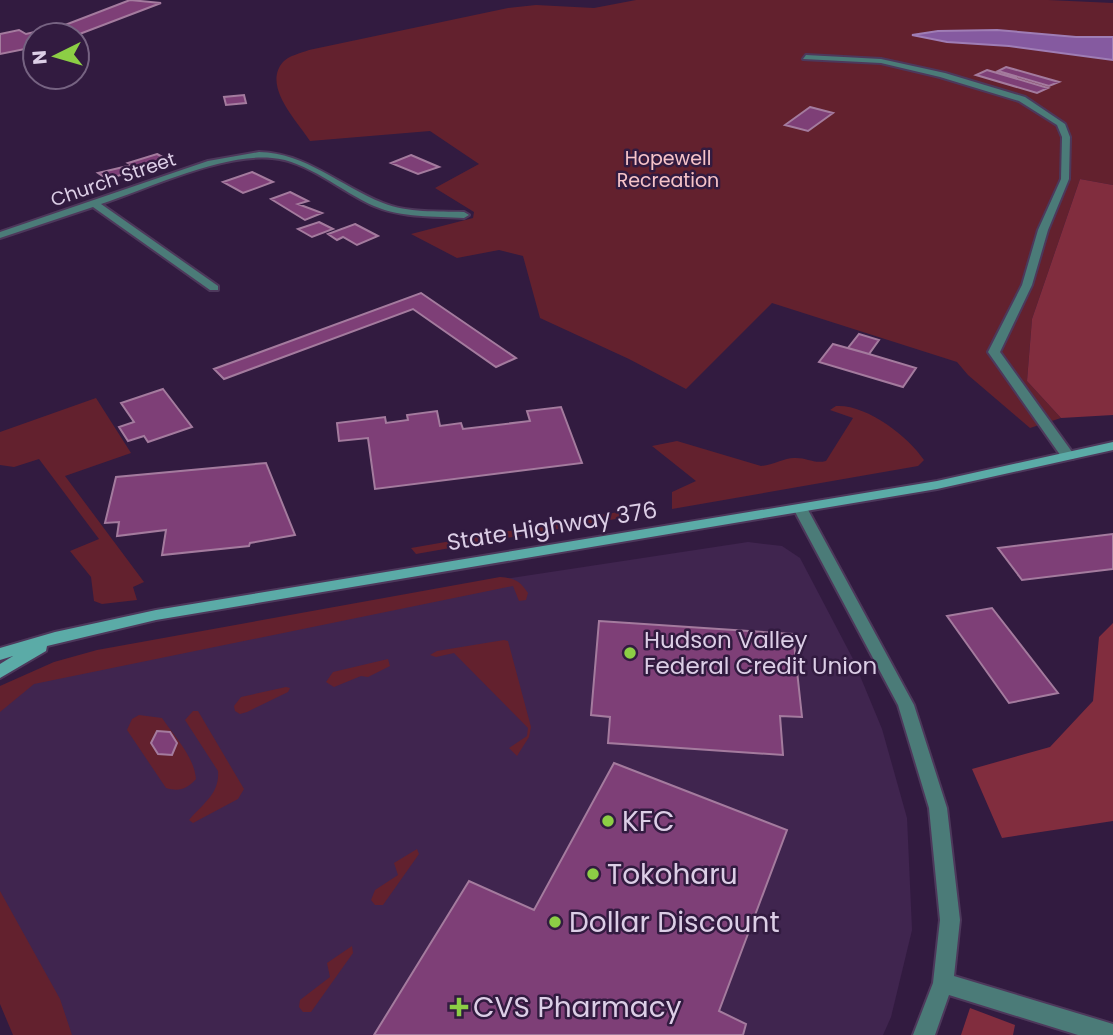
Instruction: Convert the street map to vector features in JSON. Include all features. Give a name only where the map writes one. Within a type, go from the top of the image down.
[{"type":"main road","name":"State Highway 376","points":[[0,654],[55,638],[156,615],[937,485],[1113,446]]},
{"type":"main road","points":[[0,673],[55,638]]},
{"type":"street","points":[[806,57],[881,61],[942,75],[1022,99],[1061,124],[1066,137],[1065,179],[1043,230],[1027,285],[994,352],[1068,457]]},
{"type":"street","name":"Church Street","points":[[0,235],[237,158],[276,155],[295,160],[345,190],[383,206],[409,212],[464,215]]},
{"type":"street","points":[[94,204],[214,288]]},
{"type":"street","points":[[800,508],[906,705],[938,808],[950,920],[943,983],[924,1035]]},
{"type":"street","points":[[943,983],[1113,1035]]},
{"type":"shaded area","points":[[997,30],[1076,37],[1113,37],[1113,60],[1009,46],[947,42],[912,35],[938,31]]},
{"type":"shaded area","points":[[1080,179],[1113,185],[1113,415],[1061,418],[1027,381],[1032,319]]},
{"type":"shaded area","points":[[748,542],[782,546],[800,558],[853,659],[882,729],[907,818],[912,930],[891,1017],[883,1035],[26,1035],[0,992],[0,692],[17,683],[465,585]]},
{"type":"shaded area","points":[[1113,623],[1113,821],[1002,838],[972,769],[1050,747],[1093,701],[1099,637]]},
{"type":"shaded area","points":[[970,1008],[1015,1025],[1013,1035],[961,1035]]},
{"type":"green space","name":"Hopewell Recreation","points":[[636,0],[1048,0],[1113,3],[1113,185],[1080,179],[1032,319],[1027,381],[1061,418],[1030,428],[968,375],[957,362],[772,303],[686,389],[540,318],[523,256],[499,250],[457,258],[411,234],[473,218],[474,212],[435,188],[479,164],[430,131],[310,141],[290,114],[279,92],[278,71],[283,62],[309,50],[508,8],[536,5],[594,8]]},
{"type":"green space","points":[[96,398],[131,453],[65,476],[144,582],[133,587],[137,600],[102,604],[94,601],[91,577],[70,551],[99,539],[39,459],[14,467],[0,465],[0,432]]},
{"type":"green space","points":[[836,406],[860,410],[885,423],[908,441],[924,460],[918,466],[672,509],[672,492],[696,481],[652,446],[677,441],[761,466],[792,458],[826,461],[853,418],[830,410]]},
{"type":"green space","points":[[624,511],[627,517],[416,554],[411,548]]},
{"type":"green space","points":[[500,577],[520,583],[528,593],[526,600],[519,601],[513,586],[34,684],[0,712],[0,686],[54,662],[97,650]]},
{"type":"green space","points":[[508,641],[531,727],[529,737],[517,756],[509,748],[527,736],[528,728],[454,653],[436,657],[430,655],[437,651]]},
{"type":"green space","points":[[388,659],[390,666],[368,677],[361,676],[334,687],[326,682],[333,672]]},
{"type":"green space","points":[[290,688],[288,692],[247,712],[240,714],[235,711],[234,706],[241,697]]},
{"type":"green space","points":[[193,711],[198,711],[244,789],[238,799],[193,823],[189,820],[213,792],[218,771],[185,720]]},
{"type":"green space","points":[[139,715],[162,718],[178,739],[192,762],[196,779],[189,785],[179,790],[166,788],[127,730],[132,719]]},
{"type":"green space","points":[[417,849],[419,854],[383,905],[375,905],[371,900],[375,890],[398,875],[394,863]]},
{"type":"green space","points":[[0,891],[60,999],[72,1035],[13,1035],[0,1004]]},
{"type":"green space","points":[[352,946],[353,953],[311,1012],[303,1012],[299,1007],[300,1000],[330,977],[327,963]]},
{"type":"building","points":[[130,0],[161,3],[91,30],[91,21],[75,21]]},
{"type":"building","points":[[19,30],[21,50],[0,54],[0,34]]},
{"type":"building","points":[[1006,67],[1059,82],[1049,86],[998,71]]},
{"type":"building","points":[[987,70],[1048,88],[1037,93],[976,75]]},
{"type":"building","points":[[244,95],[246,103],[226,105],[224,97]]},
{"type":"building","points":[[810,107],[833,113],[808,131],[785,125]]},
{"type":"building","points":[[157,154],[170,161],[107,179],[98,173],[132,165],[128,163]]},
{"type":"building","points":[[411,155],[439,167],[418,174],[391,163]]},
{"type":"building","points":[[252,172],[273,182],[243,193],[223,182]]},
{"type":"building","points":[[290,192],[308,201],[298,204],[322,213],[305,220],[271,199]]},
{"type":"building","points":[[319,222],[333,229],[312,237],[298,229]]},
{"type":"building","points":[[355,224],[378,236],[357,245],[343,237],[337,240],[328,234]]},
{"type":"building","points":[[421,293],[516,358],[496,367],[413,309],[224,379],[214,369]]},
{"type":"building","points":[[859,334],[879,340],[869,354],[848,348]]},
{"type":"building","points":[[833,344],[916,368],[903,387],[819,362]]},
{"type":"building","points":[[163,389],[192,427],[148,442],[144,436],[128,441],[119,427],[134,422],[121,403]]},
{"type":"building","points":[[561,407],[582,463],[375,489],[368,438],[339,441],[337,423],[385,417],[386,423],[408,420],[407,415],[437,411],[440,426],[461,423],[463,429],[530,421],[527,411]]},
{"type":"building","points":[[266,463],[295,535],[250,543],[249,546],[162,555],[166,530],[117,536],[119,522],[105,523],[116,477]]},
{"type":"building","points":[[1113,534],[1113,569],[1022,580],[998,548]]},
{"type":"building","points":[[992,608],[1058,693],[1009,703],[947,616]]},
{"type":"building","points":[[599,621],[793,634],[802,717],[780,716],[783,755],[608,743],[610,717],[591,715]]},
{"type":"building","points":[[157,731],[170,732],[177,743],[172,755],[158,754],[151,743]]},
{"type":"building","points":[[614,763],[787,830],[719,1011],[746,1024],[743,1035],[374,1035],[469,881],[534,910]]},
{"type":"place","name":"Hudson Valley Federal Credit Union","points":[[630,653]]},
{"type":"place","name":"KFC","points":[[608,821]]},
{"type":"place","name":"Tokoharu","points":[[593,874]]},
{"type":"place","name":"Dollar Discount","points":[[555,922]]},
{"type":"place","name":"CVS Pharmacy","points":[[459,1007]]}]
